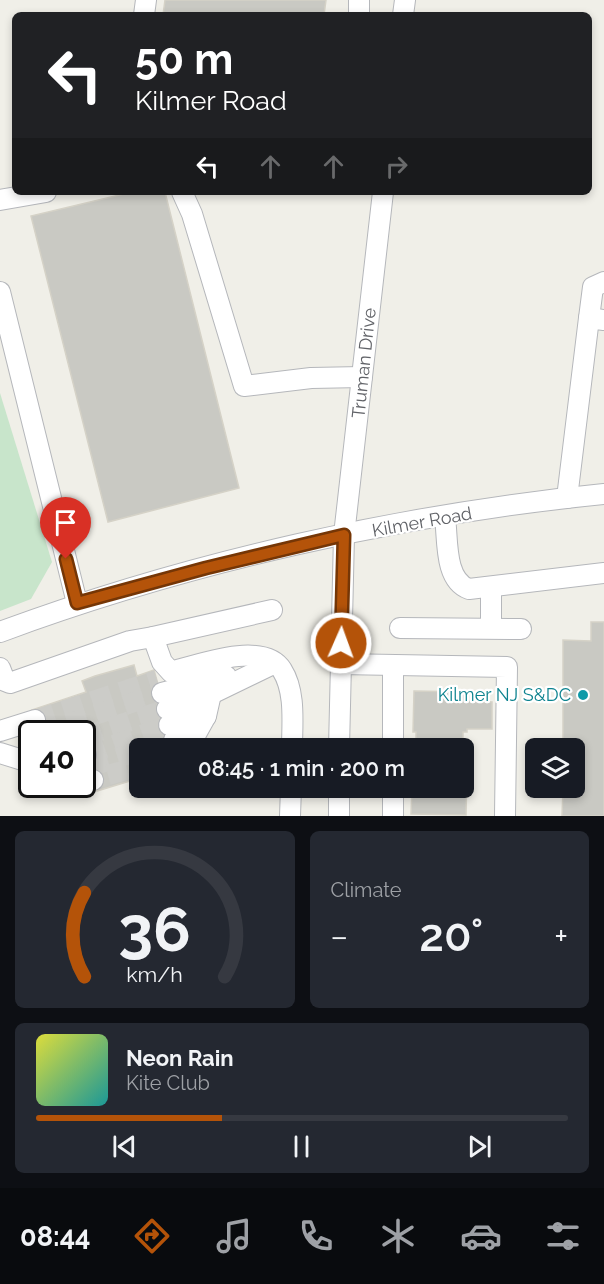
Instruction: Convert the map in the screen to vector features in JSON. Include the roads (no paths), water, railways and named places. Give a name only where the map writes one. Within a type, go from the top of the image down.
[{"type":"street","points":[[0,200],[29,195]]},
{"type":"street","points":[[183,195],[192,214],[244,386],[310,378],[362,377]]},
{"type":"street","name":"Truman Drive","points":[[339,738],[344,535],[383,195]]},
{"type":"street","points":[[567,498],[596,319],[593,287],[604,282]]},
{"type":"street","points":[[0,292],[77,603]]},
{"type":"street","name":"Kilmer Road","points":[[0,632],[77,603],[206,568],[344,535],[445,517],[604,494]]},
{"type":"street","points":[[445,517],[455,580],[469,589],[604,573]]},
{"type":"street","points":[[490,588],[491,628]]},
{"type":"street","points":[[0,668],[5,681],[9,683],[130,641],[272,610]]},
{"type":"street","points":[[400,628],[521,629]]},
{"type":"street","points":[[153,637],[162,662],[171,672],[232,656],[253,655],[275,663],[282,669],[292,708],[292,738]]},
{"type":"street","points":[[173,719],[211,694],[275,663]]},
{"type":"street","points":[[173,719],[275,663]]},
{"type":"street","points":[[340,664],[507,667],[505,816]]},
{"type":"street","points":[[393,666],[393,738]]},
{"type":"street","points":[[206,716],[211,694]]},
{"type":"street","points":[[173,719],[206,716]]},
{"type":"street","points":[[173,719],[206,716]]},
{"type":"street","points":[[0,731],[18,730]]},
{"type":"street","points":[[0,738],[18,734]]},
{"type":"street","points":[[0,746],[18,748]]},
{"type":"street","points":[[0,753],[18,759]]},
{"type":"street","points":[[290,816],[291,798]]},
{"type":"street","points":[[339,798],[339,816]]},
{"type":"street","points":[[393,798],[393,816]]},
{"type":"tunnel","points":[[35,720],[157,680]]},
{"type":"tunnel","points":[[79,720],[162,693]]},
{"type":"tunnel","points":[[96,732],[167,709]]},
{"type":"tunnel","points":[[96,751],[169,725]]},
{"type":"tunnel","points":[[96,765],[129,754]]},
{"type":"tunnel","points":[[108,775],[129,769]]},
{"type":"place","name":"Kilmer NJ S&DC","points":[[583,695]]}]
